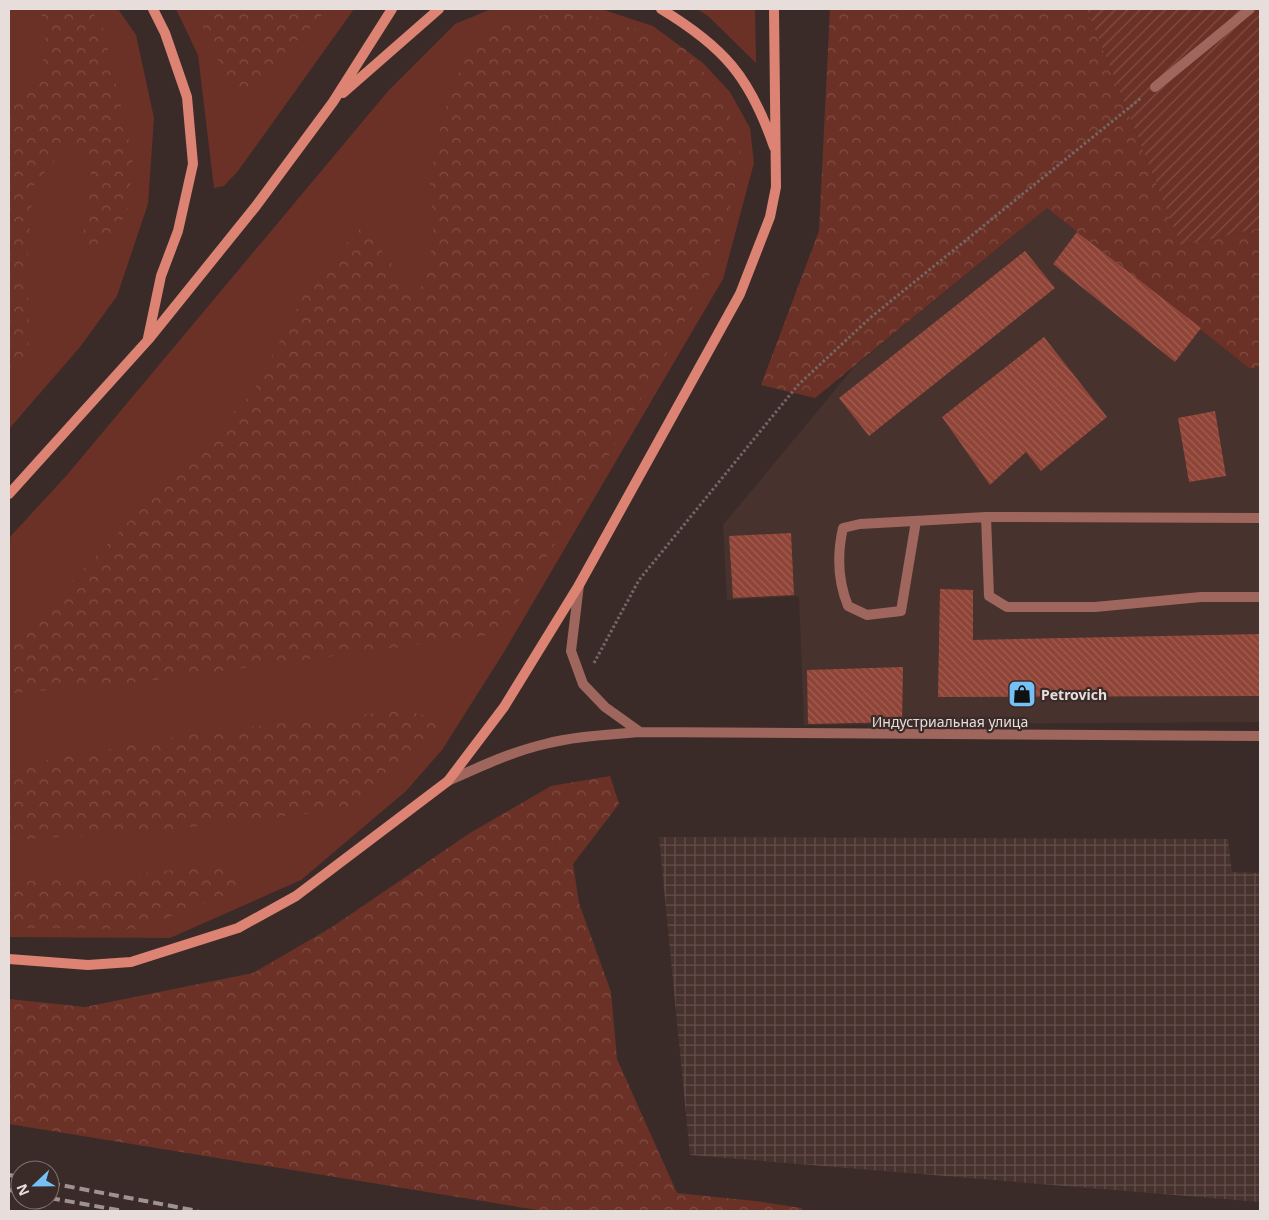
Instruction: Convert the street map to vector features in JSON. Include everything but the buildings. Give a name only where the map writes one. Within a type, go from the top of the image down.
[{"type":"street","points":[[148,340],[161,276],[178,231],[193,164],[187,97],[165,34],[153,9]]},
{"type":"street","points":[[9,494],[148,340],[256,206],[333,102],[392,9]]},
{"type":"street","points":[[333,102],[439,9]]},
{"type":"street","points":[[661,9],[683,23],[733,64],[750,90],[764,117],[777,156]]},
{"type":"street","points":[[9,959],[88,965],[131,962],[238,928],[296,896],[448,781],[504,707],[579,585],[740,294],[770,216],[776,187],[774,9]]},
{"type":"street","points":[[1155,86],[1250,9]]},
{"type":"street","points":[[916,521],[901,611],[867,615],[848,606],[842,592],[838,549],[843,528],[860,524],[986,517],[1260,518]]},
{"type":"street","points":[[986,517],[989,596],[1007,607],[1095,607],[1201,597],[1260,597]]},
{"type":"street","points":[[579,585],[571,652],[583,684],[606,707],[640,732]]},
{"type":"street","name":"Индустриальная улица","points":[[448,781],[492,761],[545,744],[640,732],[1260,736]]},
{"type":"path","points":[[583,684],[639,580],[798,385],[870,318],[1155,86]]},
{"type":"shaded area","points":[[1047,208],[1250,369],[1260,366],[1260,722],[804,725],[799,596],[727,600],[723,525],[854,367]]},
{"type":"shaded area","points":[[659,837],[1228,839],[1232,872],[1260,873],[1260,1202],[690,1155]]},
{"type":"green space","points":[[9,9],[118,9],[136,35],[154,118],[148,204],[117,296],[80,347],[9,429]]},
{"type":"green space","points":[[40,9],[90,9],[103,28],[133,159],[128,208],[107,250],[80,248],[88,211],[92,159],[71,142],[33,186],[26,275],[29,313],[28,348],[20,372],[9,372],[9,108],[42,78],[46,31]]},
{"type":"green space","points":[[176,9],[354,9],[238,171],[224,186],[214,188],[198,55]]},
{"type":"green space","points":[[194,9],[327,9],[252,87],[231,88]]},
{"type":"green space","points":[[491,9],[601,9],[653,26],[703,63],[730,92],[750,128],[754,163],[723,279],[504,652],[442,750],[406,791],[301,880],[170,938],[9,937],[9,538],[67,475],[389,90],[455,24]]},
{"type":"green space","points":[[697,9],[755,9],[756,63],[708,16]]},
{"type":"green space","points":[[830,9],[1087,9],[1181,246],[1260,228],[1260,366],[1250,369],[1047,208],[815,398],[761,385],[819,231]]},
{"type":"green space","points":[[1087,9],[1260,9],[1260,228],[1181,246]]},
{"type":"green space","points":[[571,10],[629,27],[685,49],[718,90],[742,143],[733,198],[708,280],[595,480],[498,634],[124,684],[13,693],[10,646],[253,392],[312,280],[362,227],[396,269],[417,304],[434,240],[430,180],[442,119],[468,48],[505,23]]},
{"type":"green space","points":[[403,710],[446,721],[357,808],[145,832],[9,840],[9,767],[204,732]]},
{"type":"green space","points":[[610,776],[619,804],[573,864],[579,903],[611,992],[617,1059],[677,1193],[755,1201],[801,1208],[804,1211],[544,1211],[9,1124],[9,999],[85,1007],[253,973],[332,927],[470,833],[551,786]]},
{"type":"green space","points":[[227,864],[252,886],[137,929],[9,928],[9,882],[127,875]]},
{"type":"railway","points":[[60,1185],[198,1211]]},
{"type":"railway","points":[[60,1200],[123,1211]]},
{"type":"place","name":"Petrovich","points":[[1022,694]]}]
